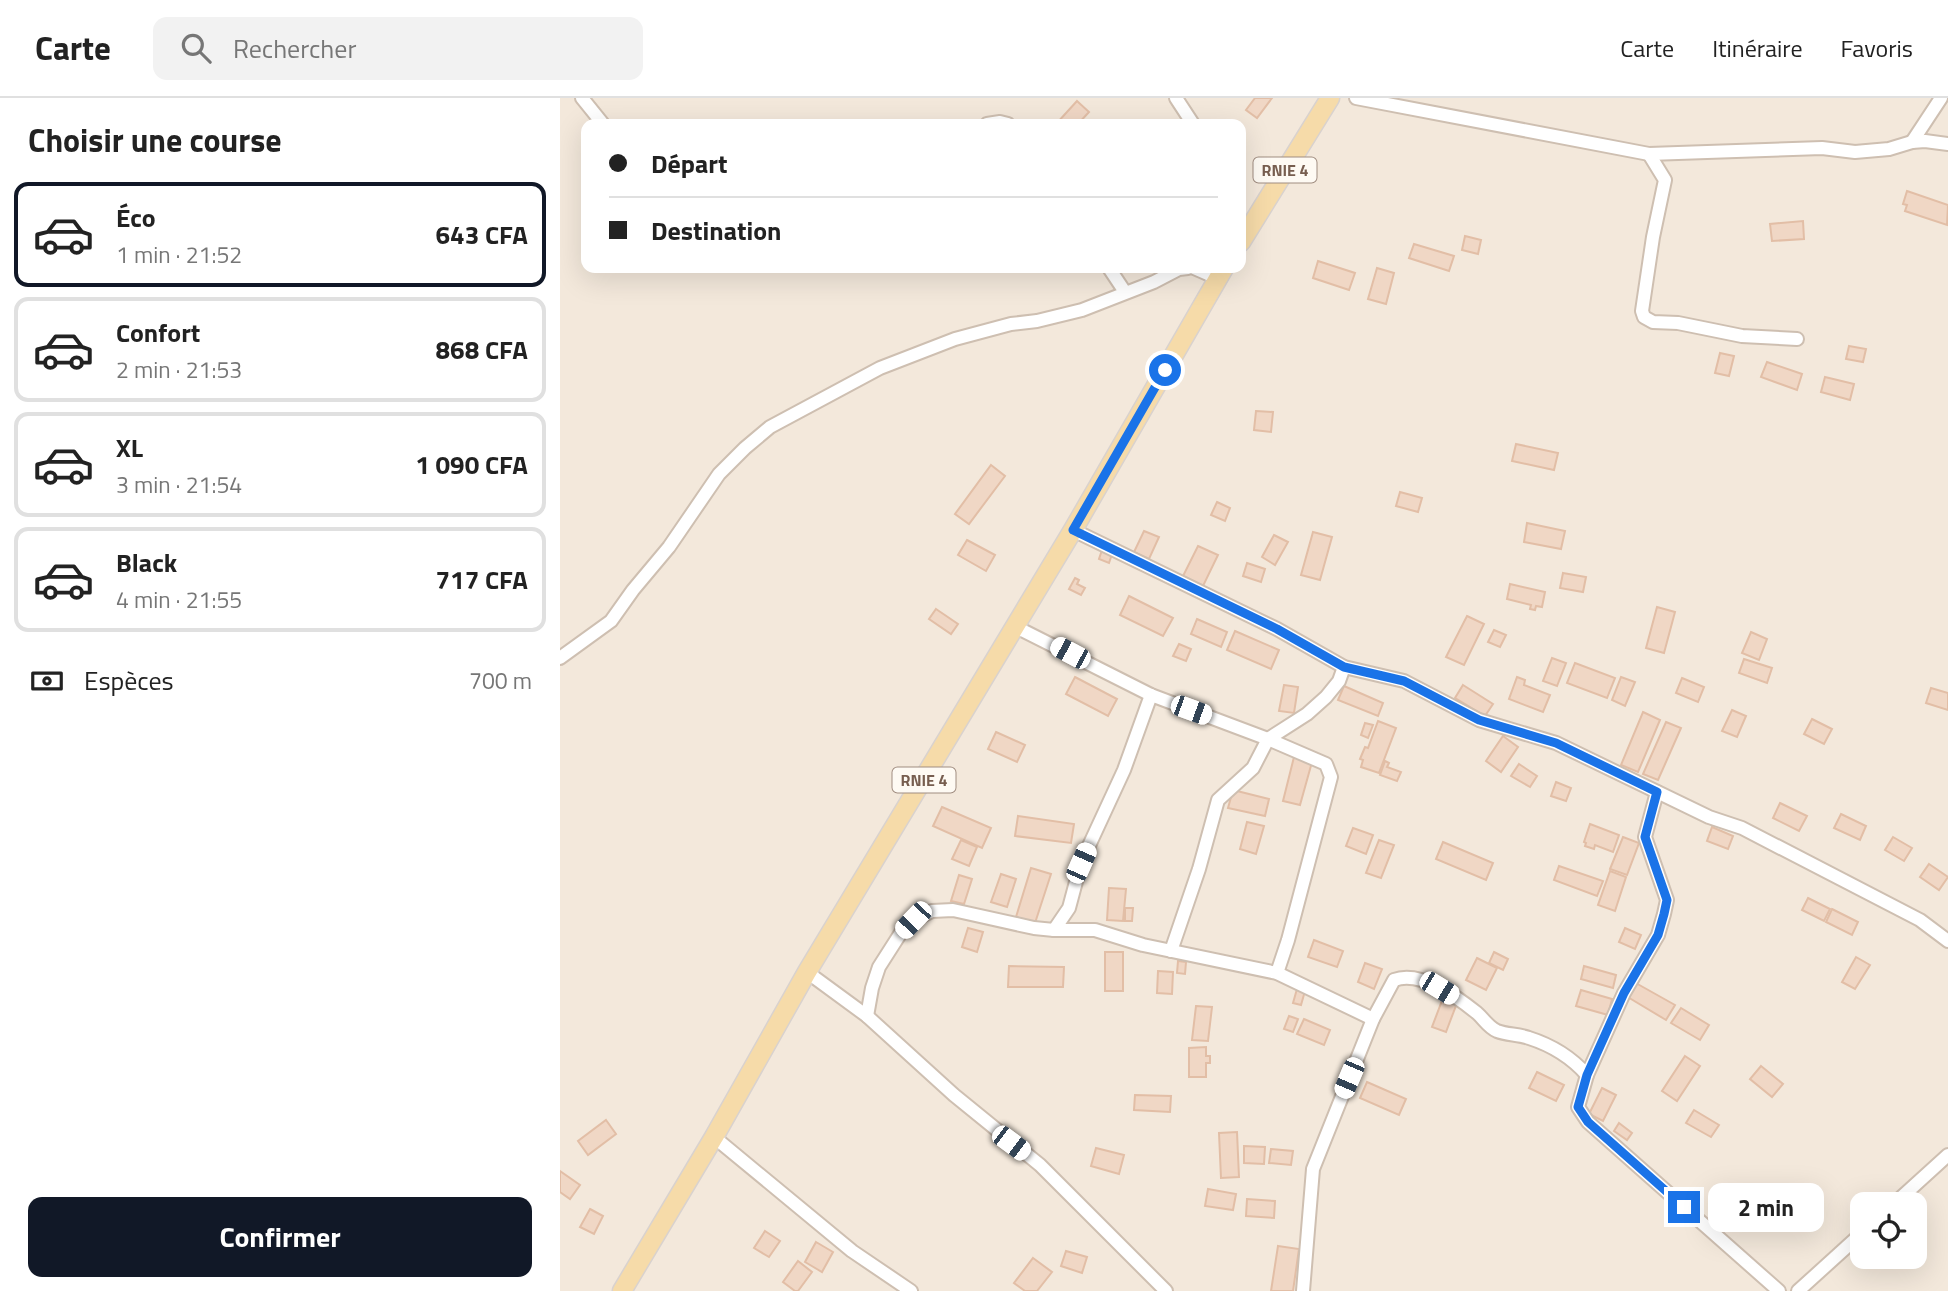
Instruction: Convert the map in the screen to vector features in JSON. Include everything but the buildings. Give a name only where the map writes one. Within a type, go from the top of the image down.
[{"type":"main road","name":"RNIE 4","points":[[1246,234],[1330,98]]},
{"type":"main road","name":"RNIE 4","points":[[622,1291],[807,972],[1073,530],[1220,273]]},
{"type":"street","points":[[582,98],[599,119]]},
{"type":"street","points":[[1176,98],[1190,119]]},
{"type":"street","points":[[1356,98],[1649,154],[1822,148],[1856,152],[1889,149],[1912,142],[1948,144]]},
{"type":"street","points":[[1912,142],[1941,98]]},
{"type":"street","points":[[1649,154],[1665,180],[1653,237],[1642,311],[1644,317],[1653,322],[1678,323],[1732,334],[1777,340],[1797,339]]},
{"type":"street","points":[[1112,273],[1125,292]]},
{"type":"street","points":[[560,658],[611,621],[669,547],[719,474],[770,427],[880,368],[945,343],[1011,324],[1082,310],[1171,273]]},
{"type":"street","points":[[1073,530],[1277,629],[1344,667],[1404,681],[1479,720],[1556,743],[1709,817],[1742,828],[1920,920],[1948,941]]},
{"type":"street","points":[[1016,627],[1151,695],[1326,764],[1331,776],[1289,940],[1277,973]]},
{"type":"street","points":[[1171,950],[1219,800],[1253,768],[1268,739],[1307,714],[1326,697],[1339,681],[1344,667]]},
{"type":"street","points":[[1054,930],[1069,908],[1081,863],[1124,770],[1151,695]]},
{"type":"street","points":[[1657,792],[1645,837],[1667,900],[1664,914],[1658,935],[1624,993],[1587,1075],[1578,1107],[1588,1122],[1779,1291]]},
{"type":"street","points":[[867,1016],[879,967],[891,946],[913,920],[932,911],[953,910],[1054,930],[1095,930],[1143,945],[1277,973],[1373,1019]]},
{"type":"street","points":[[807,972],[867,1016],[954,1095],[1040,1165],[1166,1291]]},
{"type":"street","points":[[1303,1291],[1313,1169],[1373,1019],[1394,980],[1404,976],[1418,979],[1466,1004],[1489,1027],[1528,1038],[1573,1060],[1587,1075]]},
{"type":"street","points":[[1573,1060],[1596,1056]]},
{"type":"street","points":[[713,1137],[852,1251],[911,1291]]},
{"type":"street","points":[[1907,1192],[1948,1155]]},
{"type":"street","points":[[1798,1291],[1850,1244]]},
{"type":"shaded area","points":[[560,98],[1948,98],[1948,1291],[560,1291]]},
{"type":"route","points":[[1165,370],[1073,530],[1277,629],[1335,663],[1404,681],[1479,720],[1556,743],[1657,792],[1645,837],[1667,900],[1664,914],[1658,935],[1624,993],[1587,1075],[1578,1107],[1588,1122],[1684,1207]]}]
